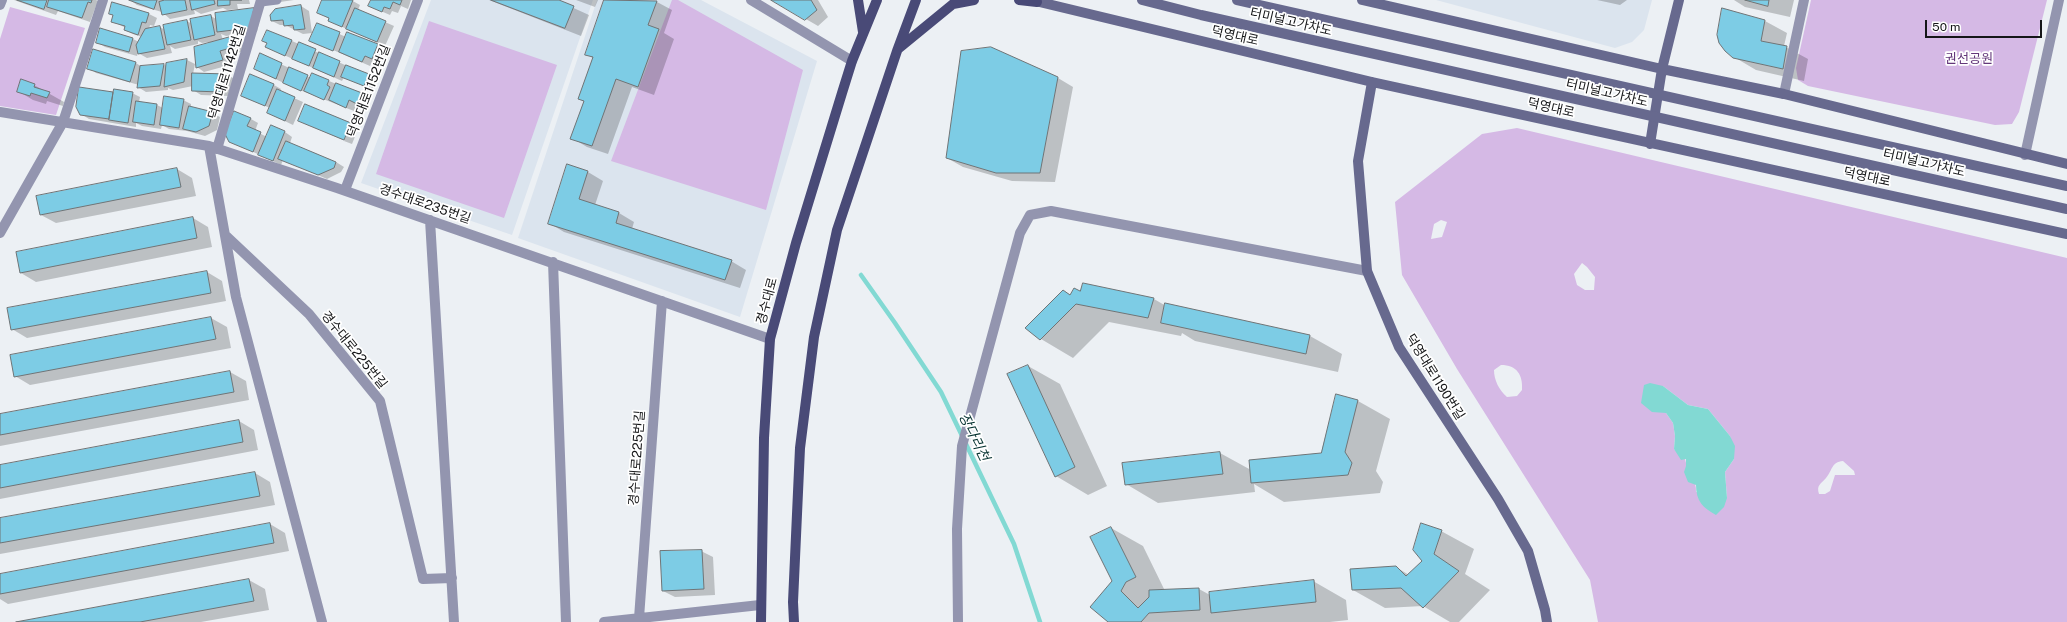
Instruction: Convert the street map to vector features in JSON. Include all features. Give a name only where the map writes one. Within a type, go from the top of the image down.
[{"type":"main road","points":[[858,0],[864,32]]},
{"type":"main road","name":"경수대로","points":[[761,622],[760,605],[764,438],[770,339],[796,243],[852,61],[876,0]]},
{"type":"main road","points":[[794,622],[793,602],[800,448],[814,337],[837,230],[897,50],[916,0]]},
{"type":"main road","points":[[897,50],[953,4],[974,0]]},
{"type":"main road","points":[[1018,0],[1034,1]]},
{"type":"main road","name":"터미널고가차도","points":[[1142,0],[1201,15],[2067,209]]},
{"type":"main road","name":"터미널고가차도","points":[[1236,0],[2067,186]]},
{"type":"main road","points":[[1362,0],[1662,69],[1784,94],[2025,155],[2067,164]]},
{"type":"main road","points":[[1650,144],[1662,69],[1679,0]]},
{"type":"main road","name":"덕영대로","points":[[1034,1],[1372,82],[2067,234]]},
{"type":"main road","name":"덕영대로1190번길","points":[[1372,82],[1358,161],[1367,271],[1399,347],[1498,499],[1528,551],[1547,622]]},
{"type":"street","points":[[0,5],[2,0]]},
{"type":"street","points":[[0,234],[63,122],[103,0]]},
{"type":"street","name":"덕영대로1152번길","points":[[345,190],[418,0]]},
{"type":"street","points":[[751,0],[852,61]]},
{"type":"street","points":[[1784,94],[1804,0]]},
{"type":"street","points":[[2025,155],[2059,0]]},
{"type":"street","name":"덕영대로1142번길","points":[[213,148],[261,1]]},
{"type":"street","name":"경수대로235번길","points":[[0,112],[213,148],[345,190],[770,339]]},
{"type":"street","points":[[213,148],[225,235],[236,297],[322,622]]},
{"type":"street","points":[[958,622],[957,529],[962,446],[1020,233],[1030,215],[1051,211],[1367,271]]},
{"type":"street","points":[[430,220],[454,622]]},
{"type":"street","name":"경수대로225번길","points":[[225,235],[309,314],[380,401],[423,579],[452,578]]},
{"type":"street","points":[[553,262],[566,622]]},
{"type":"street","name":"경수대로225번길","points":[[639,618],[662,300]]},
{"type":"street","points":[[604,622],[760,605]]},
{"type":"lane","name":"덕영대로1142번길","points":[[261,1],[277,0]]},
{"type":"shaded area","points":[[431,0],[593,0],[512,235],[361,183]]},
{"type":"shaded area","points":[[597,0],[701,0],[817,61],[740,317],[518,238]]},
{"type":"shaded area","points":[[1436,0],[1652,0],[1644,30],[1632,42],[1615,48]]},
{"type":"green space","points":[[672,0],[678,0],[803,70],[766,210],[611,161]]},
{"type":"green space","name":"권선공원","points":[[1811,0],[2047,0],[2019,112],[2012,124],[1995,125],[1808,86],[1798,80],[1796,68]]},
{"type":"green space","points":[[10,7],[85,28],[56,115],[0,106],[0,39]]},
{"type":"green space","points":[[429,21],[557,65],[504,218],[376,174]]},
{"type":"green space","points":[[1517,128],[2067,258],[2067,622],[1598,622],[1590,580],[1457,369],[1402,275],[1395,202],[1482,134]],"holes":[[[1441,220],[1447,222],[1442,237],[1431,239],[1434,224]],[[1582,263],[1595,277],[1594,290],[1585,290],[1577,285],[1574,274]],[[1501,365],[1507,365],[1518,372],[1520,375],[1522,390],[1517,396],[1507,397],[1504,394],[1496,381],[1494,370]],[[1663,386],[1688,405],[1708,409],[1730,436],[1734,459],[1725,472],[1727,498],[1696,492],[1695,483],[1685,459],[1674,449],[1675,436],[1673,423],[1666,413]],[[1843,461],[1854,471],[1855,475],[1835,475],[1830,491],[1825,494],[1819,494],[1818,489],[1820,485],[1836,463]]]},
{"type":"water","points":[[1650,383],[1663,386],[1688,405],[1708,409],[1730,436],[1735,446],[1734,459],[1725,472],[1727,498],[1724,507],[1716,515],[1707,510],[1699,500],[1696,485],[1688,482],[1684,472],[1686,459],[1681,460],[1674,449],[1675,436],[1673,423],[1666,413],[1652,412],[1641,403],[1644,385]]},
{"type":"building","points":[[17,0],[47,0],[44,9]]},
{"type":"building","points":[[49,0],[92,0],[91,3],[88,2],[82,18],[47,7]]},
{"type":"building","points":[[129,0],[157,0],[154,9]]},
{"type":"building","points":[[165,0],[185,0],[187,10],[162,15],[159,2]]},
{"type":"building","points":[[190,0],[214,0],[215,4],[192,10]]},
{"type":"building","points":[[218,0],[230,0],[230,5],[218,6]]},
{"type":"building","points":[[322,0],[353,0],[342,27],[328,21],[329,18],[317,13]]},
{"type":"building","points":[[371,0],[402,0],[400,5],[393,2],[390,9],[384,7],[382,12],[368,6]]},
{"type":"building","points":[[491,0],[559,0],[574,6],[565,28]]},
{"type":"building","points":[[604,0],[657,1],[648,25],[659,29],[638,87],[616,79],[592,146],[570,139],[584,101],[578,99],[593,57],[585,55]]},
{"type":"building","points":[[771,0],[811,0],[817,10],[805,20]]},
{"type":"building","points":[[1745,0],[1769,0],[1768,6]]},
{"type":"building","points":[[112,2],[149,13],[146,23],[142,22],[138,35],[124,30],[125,26],[111,22],[113,15],[109,14]]},
{"type":"building","points":[[301,5],[305,29],[294,30],[293,25],[284,26],[283,20],[271,21],[270,15],[275,9]]},
{"type":"building","points":[[254,8],[250,28],[217,32],[215,13]]},
{"type":"building","points":[[355,8],[386,21],[377,42],[346,29]]},
{"type":"building","points":[[1722,8],[1765,20],[1761,41],[1787,46],[1783,69],[1733,58],[1725,51],[1719,43],[1717,35]]},
{"type":"building","points":[[211,15],[215,35],[194,40],[190,19]]},
{"type":"building","points":[[187,20],[191,40],[167,45],[163,25]]},
{"type":"building","points":[[317,23],[340,32],[333,51],[309,41]]},
{"type":"building","points":[[160,26],[165,49],[138,54],[136,45],[145,29]]},
{"type":"building","points":[[100,28],[133,38],[129,52],[96,43]]},
{"type":"building","points":[[267,30],[292,40],[285,56],[265,47],[267,43],[262,41]]},
{"type":"building","points":[[347,32],[378,44],[372,59],[365,56],[362,62],[339,52]]},
{"type":"building","points":[[234,36],[237,46],[220,51],[223,60],[196,68],[194,47]]},
{"type":"building","points":[[299,42],[316,49],[309,66],[292,59]]},
{"type":"building","points":[[991,47],[1058,77],[1040,173],[996,173],[946,158],[961,51]]},
{"type":"building","points":[[93,49],[136,62],[130,82],[87,69]]},
{"type":"building","points":[[319,52],[340,61],[334,77],[313,68]]},
{"type":"building","points":[[260,53],[282,63],[276,79],[254,69]]},
{"type":"building","points":[[187,59],[184,82],[164,87],[166,63]]},
{"type":"building","points":[[164,64],[160,86],[137,88],[140,66]]},
{"type":"building","points":[[346,65],[369,74],[364,86],[341,77]]},
{"type":"building","points":[[289,67],[308,75],[301,91],[283,83]]},
{"type":"building","points":[[192,73],[228,74],[221,92],[192,91]]},
{"type":"building","points":[[312,73],[329,80],[327,85],[330,87],[324,100],[304,91]]},
{"type":"building","points":[[250,74],[274,84],[265,106],[241,96]]},
{"type":"building","points":[[21,79],[35,84],[34,87],[50,92],[47,98],[31,93],[30,96],[17,92]]},
{"type":"building","points":[[336,83],[362,93],[357,104],[349,100],[346,108],[329,100]]},
{"type":"building","points":[[79,87],[113,92],[109,119],[80,115],[76,107]]},
{"type":"building","points":[[114,89],[133,92],[128,123],[109,120]]},
{"type":"building","points":[[277,89],[295,97],[285,121],[267,113]]},
{"type":"building","points":[[164,96],[184,99],[179,128],[160,125]]},
{"type":"building","points":[[136,101],[157,104],[154,125],[133,122]]},
{"type":"building","points":[[305,104],[351,123],[344,140],[298,121]]},
{"type":"building","points":[[189,106],[213,112],[209,126],[196,132],[183,129]]},
{"type":"building","points":[[234,111],[251,118],[247,126],[261,132],[253,152],[229,142],[225,134]]},
{"type":"building","points":[[271,125],[285,131],[273,161],[258,155]]},
{"type":"building","points":[[286,141],[336,162],[334,168],[318,175],[278,159]]},
{"type":"building","points":[[567,164],[588,171],[579,199],[619,212],[616,223],[732,260],[725,280],[548,224]]},
{"type":"building","points":[[177,168],[181,187],[40,215],[36,196]]},
{"type":"building","points":[[193,217],[197,238],[20,273],[16,252]]},
{"type":"building","points":[[207,271],[211,293],[11,330],[7,308]]},
{"type":"building","points":[[1083,283],[1154,298],[1148,318],[1076,304],[1040,340],[1025,328],[1063,290],[1070,295],[1074,288],[1080,291]]},
{"type":"building","points":[[1165,303],[1310,335],[1306,354],[1161,323]]},
{"type":"building","points":[[211,317],[216,339],[14,377],[10,355]]},
{"type":"building","points":[[1028,365],[1075,467],[1055,477],[1007,374]]},
{"type":"building","points":[[230,371],[234,392],[0,435],[0,414]]},
{"type":"building","points":[[1336,394],[1358,400],[1345,452],[1352,463],[1348,475],[1251,483],[1249,460],[1321,453]]},
{"type":"building","points":[[239,420],[243,442],[0,488],[0,465]]},
{"type":"building","points":[[1220,452],[1223,474],[1125,485],[1122,463]]},
{"type":"building","points":[[255,472],[260,496],[0,543],[0,518]]},
{"type":"building","points":[[270,523],[274,543],[0,594],[0,574]]},
{"type":"building","points":[[1421,523],[1442,530],[1434,554],[1459,571],[1423,608],[1401,588],[1352,590],[1350,569],[1396,566],[1406,576],[1422,561],[1413,550]]},
{"type":"building","points":[[1111,527],[1136,577],[1126,582],[1121,591],[1138,608],[1149,597],[1149,590],[1199,588],[1200,610],[1149,613],[1141,622],[1108,622],[1090,607],[1112,581],[1090,537]]},
{"type":"building","points":[[702,550],[704,589],[662,591],[660,551]]},
{"type":"building","points":[[249,579],[254,601],[140,622],[16,622]]},
{"type":"building","points":[[1314,580],[1316,602],[1211,613],[1209,592]]},
{"type":"waterway","name":"장다리천","points":[[861,275],[941,392],[1014,544],[1040,622]]}]
